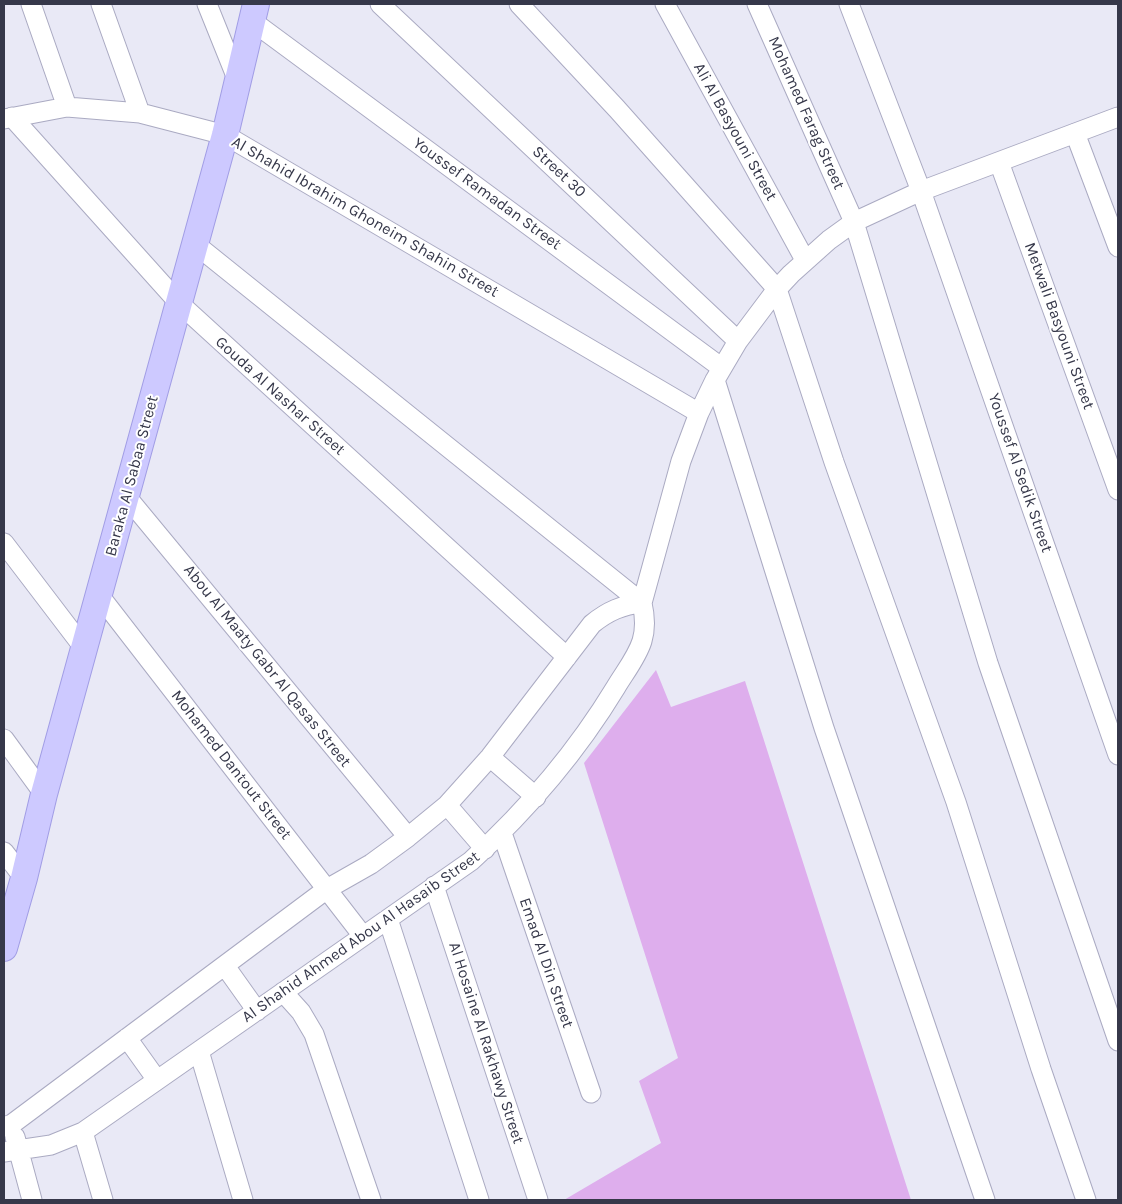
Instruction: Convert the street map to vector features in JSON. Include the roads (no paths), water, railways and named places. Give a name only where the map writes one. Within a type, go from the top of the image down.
[{"type":"main road","name":"Baraka Al Sabaa Street","points":[[4,948],[24,878],[44,794],[225,135],[254,12]]},
{"type":"street","points":[[31,4],[66,108]]},
{"type":"street","points":[[101,4],[140,113]]},
{"type":"street","points":[[207,4],[238,81]]},
{"type":"street","name":"Street 30","points":[[380,4],[738,341]]},
{"type":"street","points":[[519,4],[617,109],[777,289],[834,462],[956,802],[1041,1069],[1086,1200]]},
{"type":"street","name":"Ali Al Basyouni Street","points":[[665,4],[805,260]]},
{"type":"street","name":"Mohamed Farag Street","points":[[757,4],[854,222],[988,662],[1118,1041]]},
{"type":"street","name":"Youssef Al Sedik Street","points":[[849,4],[921,191],[1118,755]]},
{"type":"street","name":"Youssef Ramadan Street","points":[[254,12],[719,374]]},
{"type":"street","name":"Al Shahid Ibrahim Ghoneim Shahin Street","points":[[8,118],[66,108],[140,113],[225,135],[699,413]]},
{"type":"street","name":"Al Shahid Ahmed Abou Al Hasaib Street","points":[[11,1151],[51,1144],[83,1132],[470,862],[502,833],[536,797],[573,752],[604,708],[639,650],[645,627],[642,603],[681,462],[699,413],[738,341],[777,289],[805,260],[854,222],[921,191],[1118,117]]},
{"type":"street","name":"Gouda Al Nashar Street","points":[[8,118],[179,303],[567,657]]},
{"type":"street","points":[[1075,134],[1118,248]]},
{"type":"street","name":"Metwali Basyouni Street","points":[[999,162],[1118,490]]},
{"type":"street","points":[[195,244],[642,603]]},
{"type":"street","points":[[719,374],[824,728],[984,1200]]},
{"type":"street","name":"Abou Al Maaty Gabr Al Qasas Street","points":[[126,496],[408,837]]},
{"type":"street","points":[[4,543],[84,648]]},
{"type":"street","name":"Mohamed Dantout Street","points":[[99,595],[363,936]]},
{"type":"street","points":[[32,1200],[11,1151],[8,1125],[327,889],[371,864],[447,805],[490,757],[592,624],[615,608],[628,604],[642,603]]},
{"type":"street","points":[[4,739],[44,794]]},
{"type":"street","points":[[490,757],[536,797]]},
{"type":"street","points":[[447,805],[485,848]]},
{"type":"street","name":"Emad Al Din Street","points":[[502,833],[590,1093]]},
{"type":"street","points":[[4,852],[24,878]]},
{"type":"street","name":"Al Hosaine Al Rakhawy Street","points":[[434,886],[538,1200]]},
{"type":"street","points":[[388,919],[479,1200]]},
{"type":"street","points":[[225,966],[257,1011]]},
{"type":"street","points":[[283,992],[301,1012],[314,1034],[371,1200]]},
{"type":"street","points":[[126,1038],[157,1080]]},
{"type":"street","points":[[199,1051],[244,1200]]},
{"type":"street","points":[[83,1132],[103,1200]]}]
